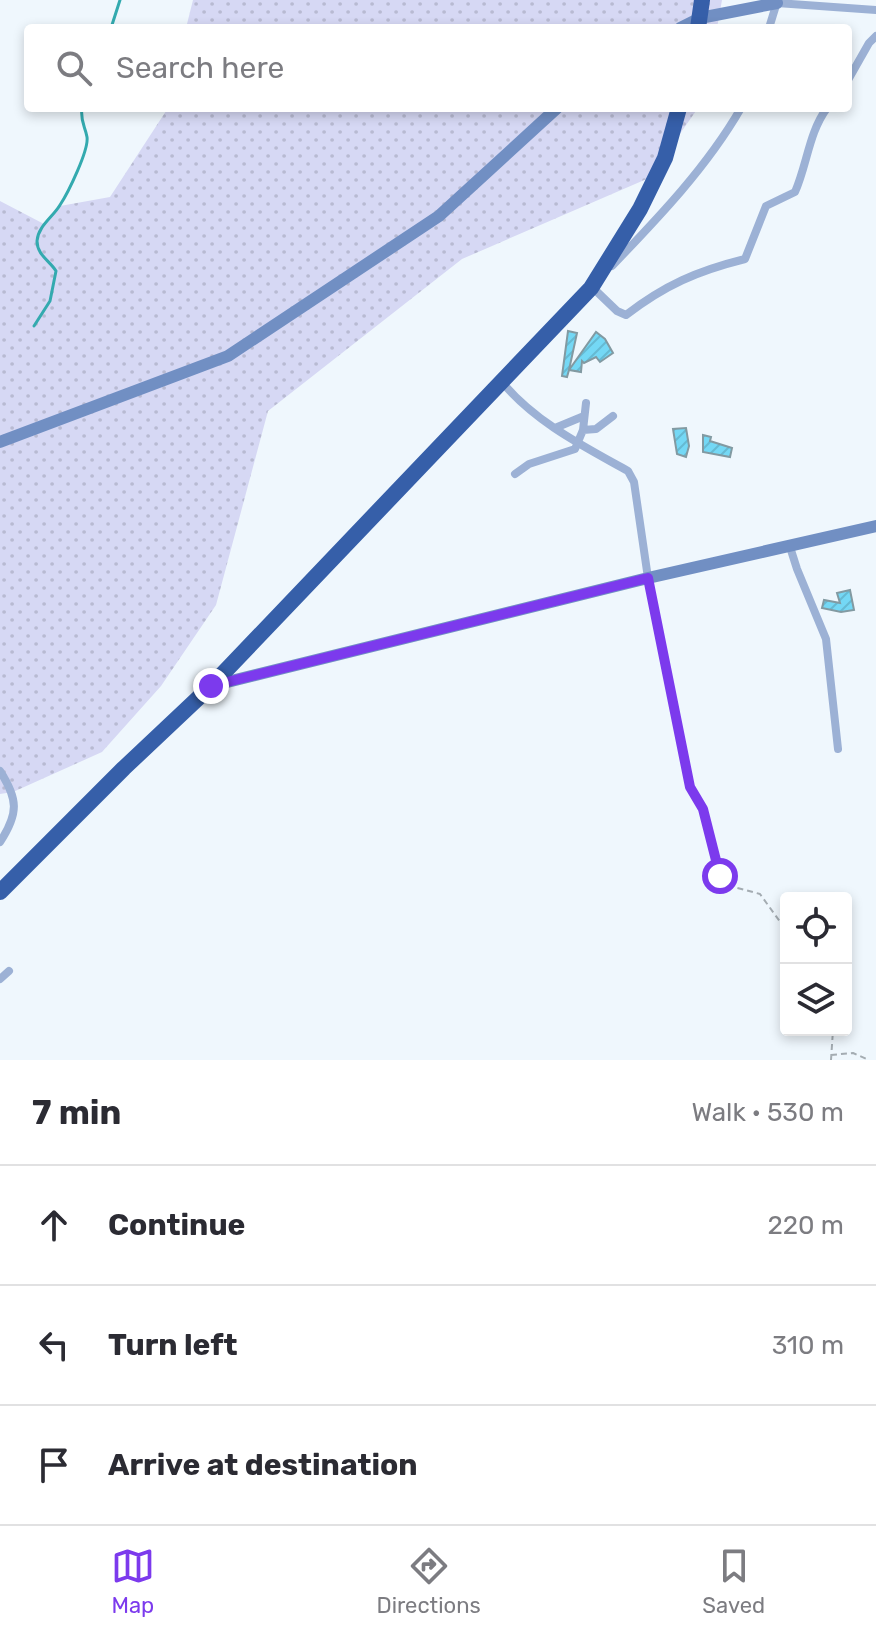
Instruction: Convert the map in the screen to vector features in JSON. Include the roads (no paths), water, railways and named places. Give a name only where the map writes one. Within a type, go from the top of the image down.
[{"type":"highway","points":[[699,23],[702,0]]},
{"type":"highway","points":[[0,892],[211,686],[591,288],[640,209],[665,158],[678,112]]},
{"type":"street","points":[[770,24],[777,2]]},
{"type":"street","points":[[699,23],[777,2],[876,10]]},
{"type":"street","points":[[852,73],[876,36]]},
{"type":"street","points":[[0,442],[228,356],[439,216],[553,112]]},
{"type":"street","points":[[739,112],[724,136],[661,214],[591,288],[617,311],[626,315],[649,297],[699,271],[745,259],[766,206],[795,192],[805,170],[817,121],[824,112]]},
{"type":"street","points":[[502,382],[519,403],[628,471],[634,482],[648,578]]},
{"type":"street","points":[[515,474],[529,464],[575,449],[583,430],[586,403]]},
{"type":"street","points":[[555,428],[584,416]]},
{"type":"street","points":[[583,430],[596,429],[613,416]]},
{"type":"street","points":[[211,686],[648,578],[876,526]]},
{"type":"street","points":[[790,547],[826,639],[838,749]]},
{"type":"street","points":[[0,771],[13,792],[15,809],[9,829],[0,842]]},
{"type":"street","points":[[0,979],[9,971]]},
{"type":"waterway","points":[[112,24],[120,0]]},
{"type":"waterway","points":[[34,326],[50,301],[56,271],[39,250],[38,236],[64,199],[81,161],[87,143],[82,112]]}]
